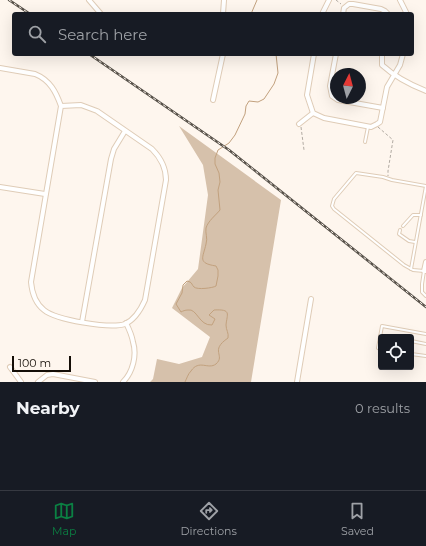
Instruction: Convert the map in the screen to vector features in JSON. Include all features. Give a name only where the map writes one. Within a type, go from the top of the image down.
[{"type":"street","points":[[89,0],[99,12]]},
{"type":"street","points":[[223,12],[224,0]]},
{"type":"street","points":[[323,12],[329,0]]},
{"type":"street","points":[[400,0],[407,12]]},
{"type":"street","points":[[344,12],[345,7],[349,4],[381,9],[387,12]]},
{"type":"street","points":[[213,100],[223,56]]},
{"type":"street","points":[[314,56],[307,95],[313,113],[324,118],[368,126],[376,125],[380,122],[387,87],[400,65],[402,56]]},
{"type":"street","points":[[336,56],[330,86],[332,96],[338,100],[383,108]]},
{"type":"street","points":[[382,56],[382,65],[394,74],[426,91]]},
{"type":"street","points":[[0,68],[41,76],[54,88],[61,106],[31,282],[33,294],[39,305],[47,313],[61,318],[107,326],[126,323],[138,312],[145,300],[166,180],[164,168],[158,154],[97,111],[89,107],[75,105],[61,106]]},
{"type":"street","points":[[300,123],[313,113]]},
{"type":"street","points":[[82,322],[111,159],[114,149],[125,131]]},
{"type":"street","points":[[0,187],[45,194]]},
{"type":"street","points":[[425,271],[426,262]]},
{"type":"street","points":[[297,382],[311,299]]},
{"type":"street","points":[[123,382],[132,368],[134,350],[133,341],[126,323]]},
{"type":"street","points":[[10,368],[21,382]]},
{"type":"street","points":[[38,382],[47,375],[53,374],[95,382]]},
{"type":"lane","points":[[365,142],[368,126]]},
{"type":"lane","points":[[411,269],[426,186],[356,173],[334,199],[332,206],[404,265],[411,269],[425,271],[422,292],[426,296]]},
{"type":"lane","points":[[403,226],[413,215],[421,215]]},
{"type":"lane","points":[[400,230],[399,234],[406,240],[416,242]]},
{"type":"lane","points":[[422,284],[426,285]]},
{"type":"lane","points":[[380,334],[382,326],[426,334]]},
{"type":"lane","points":[[414,342],[426,344]]},
{"type":"lane","points":[[414,354],[426,356]]},
{"type":"path","points":[[336,0],[345,7]]},
{"type":"path","points":[[300,123],[304,138],[304,150]]},
{"type":"path","points":[[376,125],[393,140],[388,176],[386,178]]},
{"type":"shaded area","points":[[179,126],[281,200],[251,382],[150,382],[153,379],[157,359],[179,364],[202,357],[210,337],[172,308],[182,288],[198,269],[208,195],[203,165]]},
{"type":"waterway","points":[[252,12],[257,0]]},
{"type":"waterway","points":[[185,382],[190,372],[197,366],[213,366],[219,361],[218,350],[222,342],[228,338],[226,311],[214,310],[209,315],[215,319],[212,325],[208,325],[191,310],[181,312],[176,304],[182,293],[183,285],[187,281],[191,282],[196,288],[209,288],[216,286],[218,270],[216,266],[206,263],[203,259],[207,242],[207,225],[220,210],[218,190],[220,182],[219,173],[215,164],[215,158],[218,150],[229,143],[235,135],[245,114],[246,106],[249,101],[258,102],[264,99],[274,84],[278,73],[276,56]]},
{"type":"railway","points":[[9,0],[27,12]]},
{"type":"railway","points":[[92,56],[229,150],[426,307]]}]
